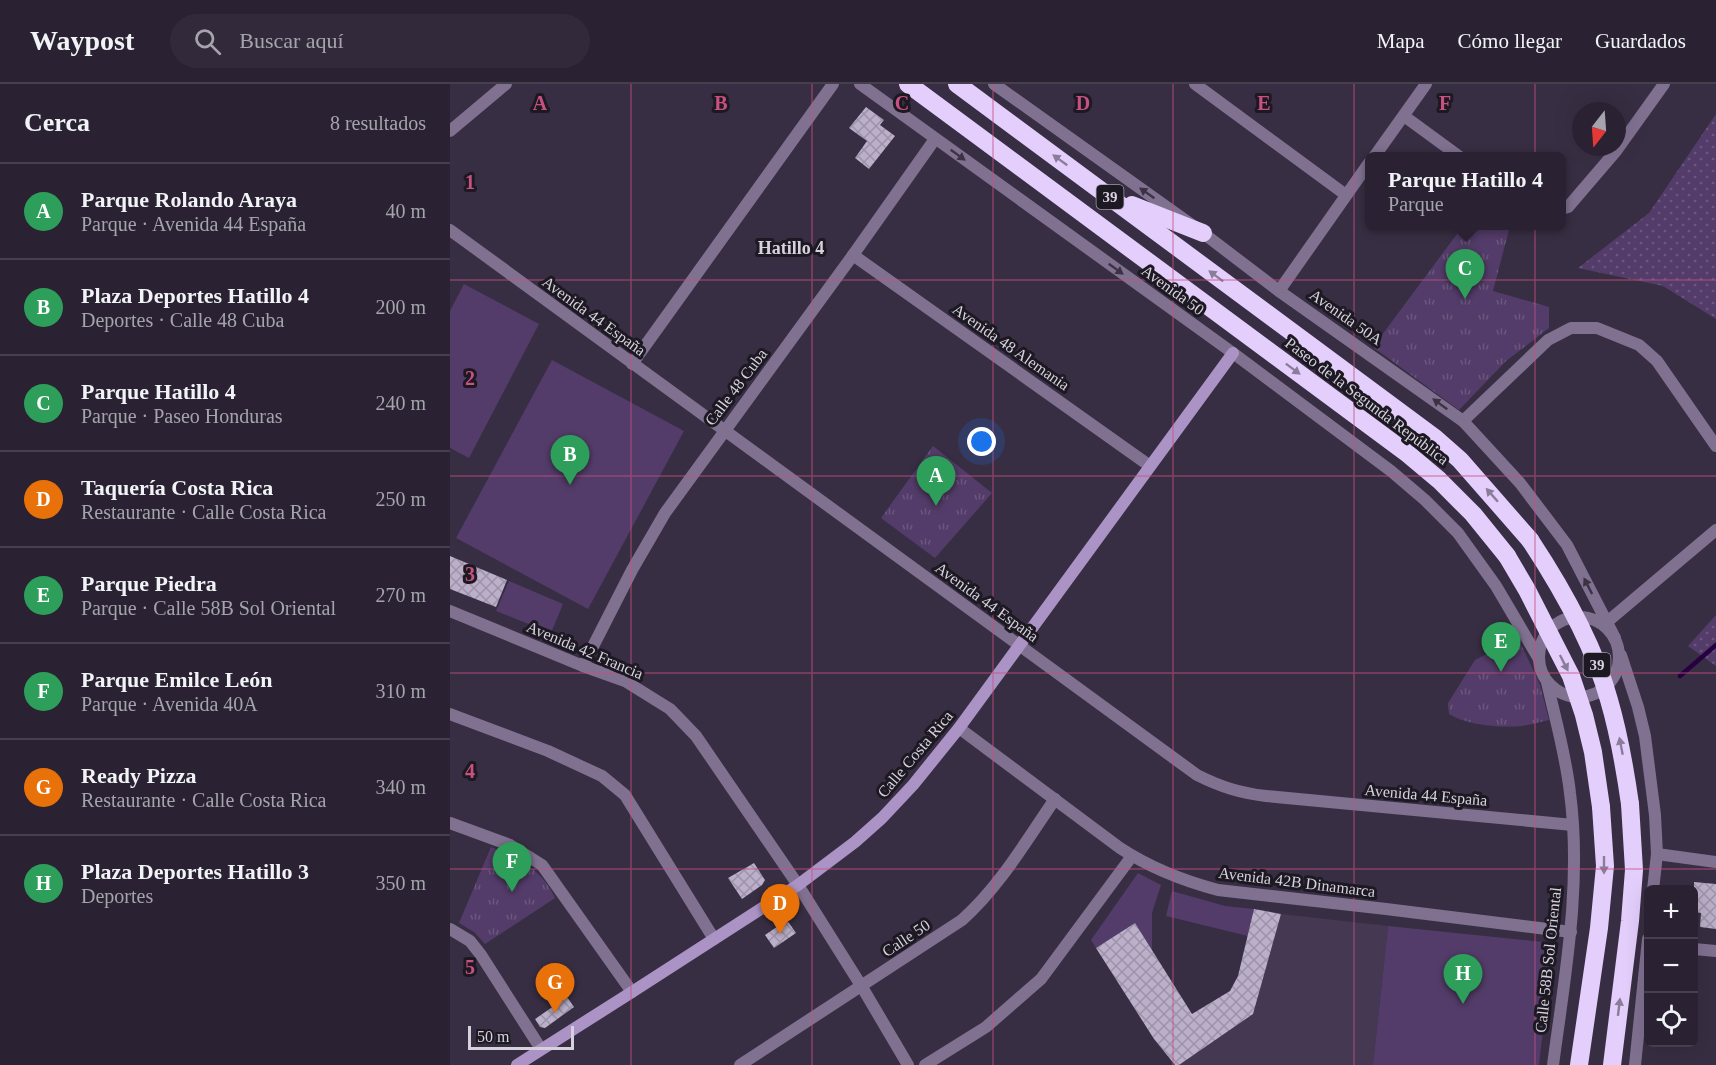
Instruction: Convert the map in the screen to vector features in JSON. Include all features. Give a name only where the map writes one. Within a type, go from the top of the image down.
[{"type":"highway","name":"Paseo de la Segunda República","points":[[908,84],[1408,454],[1439,480],[1473,514],[1507,556],[1571,676],[1593,752],[1601,807],[1605,866],[1599,928],[1579,1065]]},
{"type":"highway","name":"Paseo de la Segunda República","points":[[957,84],[1435,438],[1460,460],[1530,540],[1550,570],[1592,652],[1609,698],[1620,742],[1630,804],[1634,870],[1612,1065]]},
{"type":"highway","points":[[1111,197],[1203,233]]},
{"type":"main road","name":"Calle Costa Rica","points":[[517,1065],[798,885],[855,843],[882,818],[913,785],[959,728],[1233,353]]},
{"type":"street","points":[[450,131],[506,84]]},
{"type":"street","points":[[632,364],[833,84]]},
{"type":"street","name":"Avenida 50","points":[[860,84],[1233,353],[1391,471],[1425,500],[1458,533],[1496,586],[1539,658]]},
{"type":"street","name":"Avenida 50A","points":[[994,84],[1463,421],[1520,483],[1567,545],[1615,638]]},
{"type":"street","points":[[1195,84],[1346,195]]},
{"type":"street","points":[[1377,152],[1426,84]]},
{"type":"street","points":[[1566,207],[1616,151],[1664,84]]},
{"type":"street","points":[[1404,116],[1454,152]]},
{"type":"street","name":"Calle 48 Cuba","points":[[583,666],[664,513],[854,255],[935,139]]},
{"type":"street","points":[[1279,291],[1365,169]]},
{"type":"street","name":"Avenida 44 España","points":[[450,230],[1197,775],[1219,786],[1242,793],[1573,825]]},
{"type":"street","name":"Avenida 48 Alemania","points":[[854,255],[1150,466]]},
{"type":"street","points":[[1463,421],[1548,340],[1571,328],[1597,328],[1639,345],[1657,361],[1716,446]]},
{"type":"street","points":[[1607,622],[1716,530]]},
{"type":"street","name":"Avenida 42 Francia","points":[[450,611],[625,681],[670,709],[696,736],[798,885],[908,1065]]},
{"type":"street","points":[[1619,651],[1616,674],[1600,692],[1589,696],[1577,697],[1556,690],[1542,672],[1539,658],[1540,645],[1546,633],[1556,624],[1569,618],[1582,617],[1595,620],[1615,638],[1638,707],[1645,736],[1655,815],[1657,854],[1654,885]]},
{"type":"street","name":"Calle 58B Sol Oriental","points":[[1547,681],[1570,793],[1574,868],[1571,932],[1553,1065]]},
{"type":"street","points":[[450,714],[548,751],[602,776],[625,795],[714,939]]},
{"type":"street","name":"Avenida 42B Dinamarca","points":[[959,728],[1132,856],[1194,883],[1218,890],[1571,932]]},
{"type":"street","name":"Calle 50","points":[[740,1065],[962,920],[979,905],[997,883],[1055,799]]},
{"type":"street","points":[[450,823],[510,845],[542,866],[632,992]]},
{"type":"street","points":[[1657,854],[1716,862]]},
{"type":"street","points":[[925,1065],[986,1027],[1041,979],[1132,856]]},
{"type":"street","points":[[450,929],[470,941],[481,955],[541,1049]]},
{"type":"street","points":[[1698,949],[1716,951]]},
{"type":"street","points":[[1635,1065],[1644,981]]},
{"type":"shaded area","points":[[1281,914],[1388,926],[1373,1065],[1179,1065],[1253,1014]]},
{"type":"green space","points":[[1716,114],[1716,319],[1663,286],[1578,268],[1649,213]]},
{"type":"green space","points":[[1460,230],[1509,230],[1493,291],[1549,307],[1549,328],[1506,361],[1459,410],[1373,347]]},
{"type":"green space","points":[[464,284],[539,324],[469,458],[450,448],[450,311]]},
{"type":"green space","points":[[552,360],[684,431],[588,609],[456,538]]},
{"type":"green space","points":[[933,446],[992,493],[935,558],[881,518]]},
{"type":"green space","points":[[509,581],[563,604],[551,633],[496,611]]},
{"type":"green space","points":[[1716,615],[1716,666],[1688,646]]},
{"type":"green space","points":[[1518,638],[1540,685],[1549,720],[1504,727],[1465,721],[1449,714],[1448,703],[1475,660]]},
{"type":"green space","points":[[491,847],[529,866],[543,879],[555,898],[485,944],[474,932],[459,923]]},
{"type":"green space","points":[[1138,873],[1161,885],[1152,913],[1152,950],[1135,923],[1096,948],[1091,940]]},
{"type":"green space","points":[[1172,891],[1225,906],[1254,909],[1248,936],[1166,916]]},
{"type":"green space","points":[[1388,926],[1553,943],[1539,1065],[1373,1065]]},
{"type":"building","points":[[866,107],[884,120],[880,125],[895,136],[869,169],[855,158],[867,141],[849,128]]},
{"type":"building","points":[[450,556],[507,580],[496,607],[450,589]]},
{"type":"building","points":[[754,863],[765,880],[762,885],[742,899],[728,878]]},
{"type":"building","points":[[1694,882],[1716,884],[1716,929],[1700,927],[1698,885],[1694,885]]},
{"type":"building","points":[[1254,909],[1281,914],[1253,1014],[1179,1065],[1175,1065],[1154,1039],[1096,948],[1135,923],[1192,1014],[1230,991],[1238,976]]},
{"type":"building","points":[[787,920],[796,933],[774,948],[765,935]]},
{"type":"building","points":[[567,997],[574,1007],[545,1028],[540,1027],[535,1019]]},
{"type":"waterway","points":[[1680,676],[1716,645]]},
{"type":"place","name":"Parque Hatillo 4","points":[[1465,299]]},
{"type":"place","name":"Plaza Deportes Hatillo 4","points":[[570,485]]},
{"type":"place","name":"Parque Rolando Araya","points":[[936,506]]},
{"type":"place","name":"Parque Piedra","points":[[1501,672]]},
{"type":"place","name":"Parque Emilce León","points":[[512,892]]},
{"type":"place","name":"Taquería Costa Rica","points":[[780,934]]},
{"type":"place","name":"Plaza Deportes Hatillo 3","points":[[1463,1004]]},
{"type":"place","name":"Ready Pizza","points":[[555,1013]]},
{"type":"district","name":"Hatillo 4","points":[[791,248]]}]
